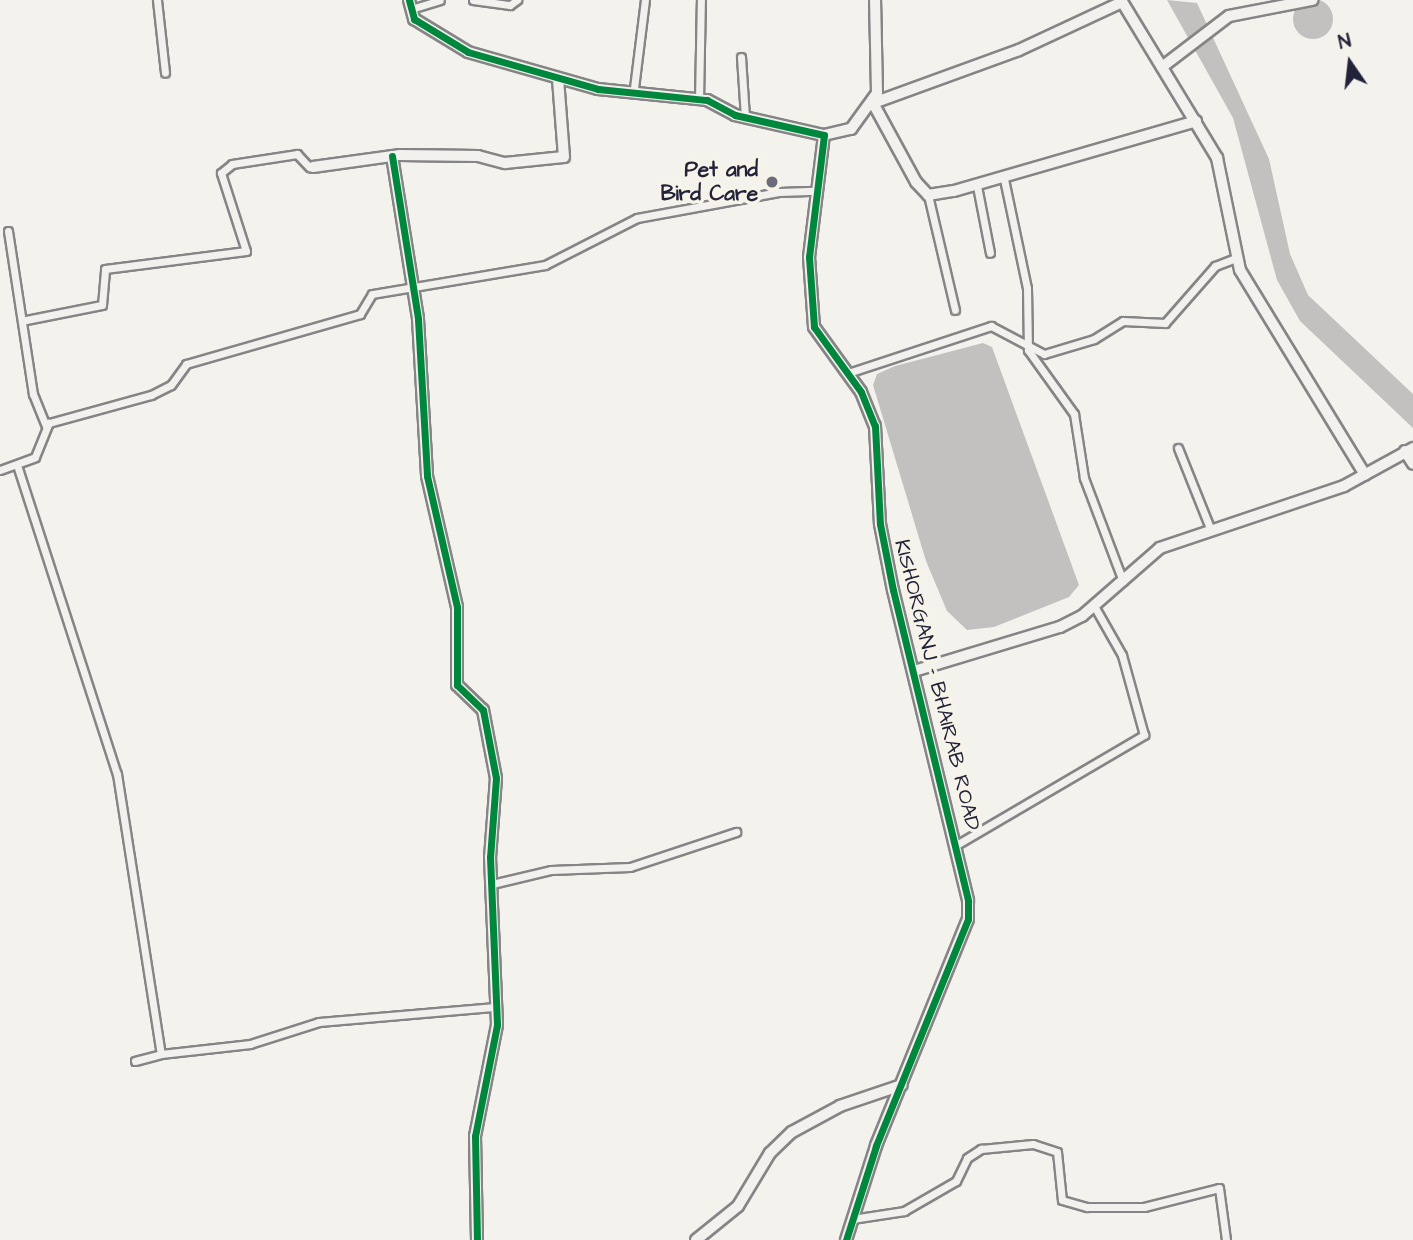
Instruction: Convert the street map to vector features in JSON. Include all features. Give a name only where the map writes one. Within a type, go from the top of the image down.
[{"type":"street","points":[[157,0],[165,73]]},
{"type":"street","points":[[410,4],[440,0]]},
{"type":"street","points":[[473,0],[517,0]]},
{"type":"street","points":[[634,88],[645,0]]},
{"type":"street","points":[[699,100],[701,0]]},
{"type":"street","points":[[875,0],[873,103],[928,195],[955,310]]},
{"type":"street","points":[[1162,66],[1216,22],[1266,3],[1312,0]]},
{"type":"street","points":[[410,4],[440,40],[558,79],[598,89],[634,88],[699,100],[745,117],[824,135],[851,129],[873,103],[1019,50],[1121,1],[1217,158],[1236,258],[1365,475]]},
{"type":"street","points":[[741,57],[745,117]]},
{"type":"street","points":[[26,320],[102,305],[104,269],[246,251],[221,173],[232,164],[297,154],[304,166],[311,167],[392,156],[478,156],[505,163],[564,157],[558,79]]},
{"type":"street","points":[[928,195],[977,186],[1196,121]]},
{"type":"street","name":"KISHORGANJ - BHAIRAB ROAD","points":[[824,135],[808,281],[814,327],[848,373],[875,426],[880,524],[958,844],[968,919],[902,1085],[846,1240]]},
{"type":"street","points":[[392,156],[413,283],[421,437],[457,607],[457,685],[481,705],[492,748],[495,1007],[493,1055],[475,1136],[477,1240]]},
{"type":"street","points":[[1004,178],[1027,288],[1028,350],[1074,414],[1084,478],[1123,581]]},
{"type":"street","points":[[977,186],[990,253]]},
{"type":"street","points":[[46,426],[151,395],[171,385],[186,364],[360,314],[371,295],[413,283],[541,266],[637,218],[779,191],[816,191]]},
{"type":"street","points":[[0,470],[35,457],[46,426],[33,394],[26,320],[8,231]]},
{"type":"street","points":[[848,373],[991,327],[1028,350],[1044,354],[1076,346],[1123,321],[1165,323],[1215,265],[1236,258]]},
{"type":"street","points":[[1178,448],[1210,528]]},
{"type":"street","points":[[914,671],[1038,636],[1094,606],[1160,548],[1365,475],[1409,450],[1413,464]]},
{"type":"street","points":[[17,465],[117,774],[161,1054]]},
{"type":"street","points":[[958,844],[1144,735],[1122,655],[1094,606]]},
{"type":"street","points":[[492,884],[551,870],[630,867],[736,832]]},
{"type":"street","points":[[135,1061],[161,1054],[250,1044],[319,1022],[495,1007]]},
{"type":"street","points":[[696,1240],[738,1206],[770,1153],[792,1132],[840,1106],[902,1085]]},
{"type":"street","points":[[852,1219],[904,1210],[956,1181],[967,1158],[981,1149],[1033,1144],[1057,1152],[1062,1200],[1087,1207],[1144,1207],[1219,1188],[1226,1240]]},
{"type":"shaded area","points":[[1313,-1],[1321,0],[1327,5],[1332,11],[1332,27],[1327,33],[1321,38],[1313,39],[1305,38],[1299,33],[1294,27],[1293,19],[1294,11],[1299,5],[1305,0]]},
{"type":"shaded area","points":[[1167,0],[1197,3],[1269,159],[1290,254],[1308,295],[1413,394],[1413,428],[1300,321],[1277,280],[1233,118]]},
{"type":"shaded area","points":[[983,343],[992,347],[1079,585],[1069,597],[994,627],[967,630],[947,611],[926,561],[873,385],[877,374],[895,366]]},
{"type":"cycle path","points":[[409,0],[414,19],[468,52],[598,89],[707,100],[735,115],[824,135],[809,257],[814,327],[861,392],[875,426],[880,524],[893,590],[968,901],[968,919],[876,1146],[846,1240]]},
{"type":"cycle path","points":[[392,156],[418,319],[427,476],[457,607],[457,685],[483,710],[496,778],[490,857],[497,1025],[475,1136],[477,1240]]},
{"type":"place","name":"Pet and Bird Care","points":[[772,182]]}]
